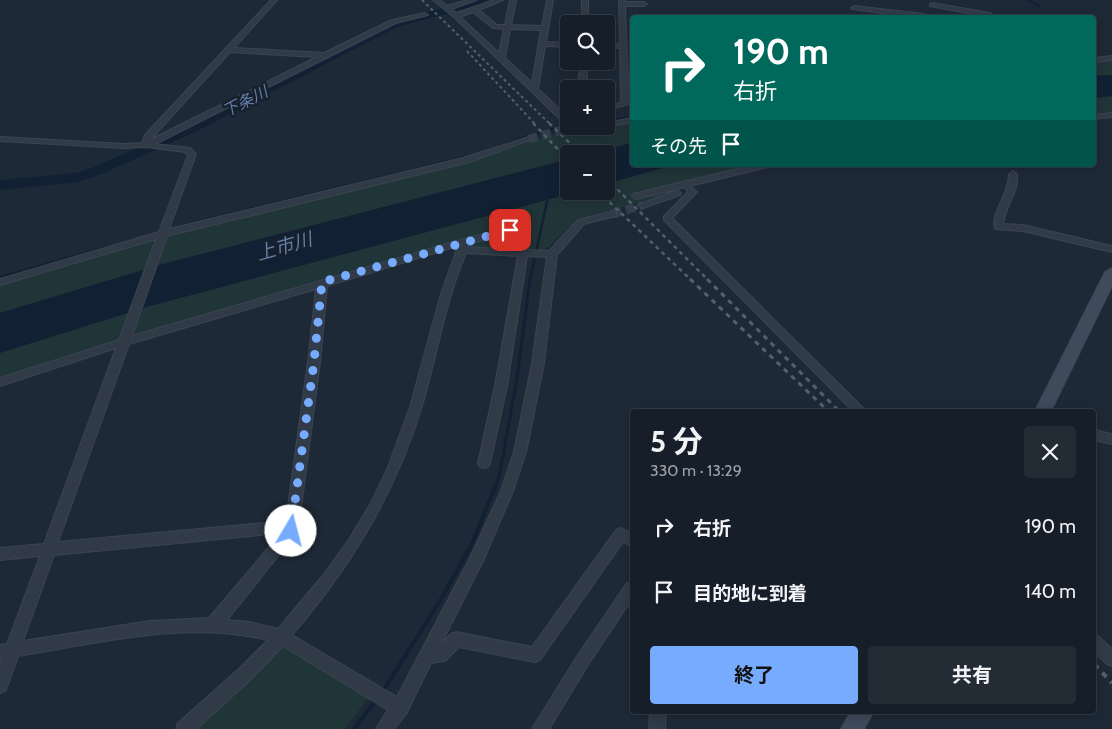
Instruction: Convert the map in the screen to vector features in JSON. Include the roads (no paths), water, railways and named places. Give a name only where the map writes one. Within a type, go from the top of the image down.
[{"type":"street","points":[[146,145],[148,137],[274,0]]},
{"type":"street","points":[[436,0],[560,114]]},
{"type":"street","points":[[447,9],[465,1],[474,0]]},
{"type":"street","points":[[455,16],[476,11],[500,0]]},
{"type":"street","points":[[501,60],[513,0]]},
{"type":"street","points":[[534,90],[550,0]]},
{"type":"street","points":[[585,0],[585,15]]},
{"type":"street","points":[[930,3],[940,0]]},
{"type":"street","points":[[615,106],[625,104],[622,2],[644,4]]},
{"type":"street","points":[[930,3],[990,14]]},
{"type":"street","points":[[925,15],[930,3]]},
{"type":"street","points":[[854,8],[908,15]]},
{"type":"street","points":[[476,11],[495,28],[545,28]]},
{"type":"street","points":[[146,145],[394,21],[425,14]]},
{"type":"street","points":[[543,44],[560,44]]},
{"type":"street","points":[[615,46],[622,46]]},
{"type":"street","points":[[229,50],[325,55]]},
{"type":"street","points":[[1096,60],[1112,58]]},
{"type":"street","points":[[1096,117],[1112,115]]},
{"type":"street","points":[[615,123],[630,120]]},
{"type":"street","points":[[0,139],[124,146],[146,145],[187,150],[192,154],[49,550],[7,651],[0,685]]},
{"type":"street","points":[[0,282],[164,234],[304,198],[466,160],[529,139]]},
{"type":"street","points":[[636,196],[757,167]]},
{"type":"street","points":[[1013,174],[1015,184],[998,219],[998,227],[1023,228],[1112,250]]},
{"type":"street","points":[[643,206],[689,188],[703,180]]},
{"type":"street","points":[[689,188],[693,192],[667,218],[858,409]]},
{"type":"street","points":[[384,729],[400,708],[427,656],[476,561],[507,491],[520,452],[544,328],[552,254],[581,222],[613,214]]},
{"type":"street","points":[[0,382],[125,340],[322,282],[463,246],[526,226],[501,386],[484,464]]},
{"type":"street","points":[[463,246],[523,253],[552,254]]},
{"type":"street","points":[[184,729],[282,637],[310,603],[357,538],[393,470],[426,371],[440,305],[463,246]]},
{"type":"street","points":[[1044,409],[1112,272]]},
{"type":"street","points":[[213,625],[291,531],[314,362],[322,282]]},
{"type":"street","points":[[1096,435],[1112,439]]},
{"type":"street","points":[[0,554],[292,526]]},
{"type":"street","points":[[427,656],[440,656],[456,639],[535,654],[621,534],[630,539]]},
{"type":"street","points":[[540,729],[580,663],[630,591]]},
{"type":"street","points":[[7,651],[150,628],[213,625],[250,629],[282,637],[400,708]]},
{"type":"street","points":[[1096,644],[1112,659]]},
{"type":"street","points":[[657,729],[658,714]]},
{"type":"street","points":[[852,729],[861,714]]},
{"type":"water","points":[[1112,75],[1112,96],[1096,98],[1096,76]]},
{"type":"water","points":[[630,143],[630,167],[666,167],[615,181],[615,147]]},
{"type":"water","name":"上市川","points":[[560,161],[560,196],[150,306],[0,353],[0,313],[163,264]]},
{"type":"waterway","name":"下条川","points":[[0,185],[77,177],[97,171],[192,128],[393,25],[485,0]]},
{"type":"waterway","points":[[1028,0],[1039,6]]},
{"type":"waterway","points":[[615,120],[630,116]]},
{"type":"waterway","points":[[489,150],[531,135],[560,127]]},
{"type":"waterway","points":[[176,227],[474,155]]},
{"type":"waterway","points":[[530,280],[548,197]]},
{"type":"waterway","points":[[0,277],[110,246]]},
{"type":"waterway","points":[[499,478],[517,378],[530,279]]},
{"type":"waterway","points":[[383,691],[440,601],[472,544],[499,477]]},
{"type":"waterway","points":[[354,729],[376,700]]},
{"type":"tunnel","points":[[529,139],[560,131]]},
{"type":"tunnel","points":[[613,214],[643,205]]},
{"type":"railway","points":[[422,0],[550,124]]},
{"type":"railway","points":[[467,51],[535,124]]},
{"type":"railway","points":[[533,123],[560,152]]},
{"type":"railway","points":[[549,123],[572,145]]},
{"type":"railway","points":[[615,187],[837,409]]},
{"type":"railway","points":[[607,200],[691,280]]},
{"type":"railway","points":[[690,279],[826,409]]},
{"type":"railway","points":[[1096,666],[1112,683]]}]
